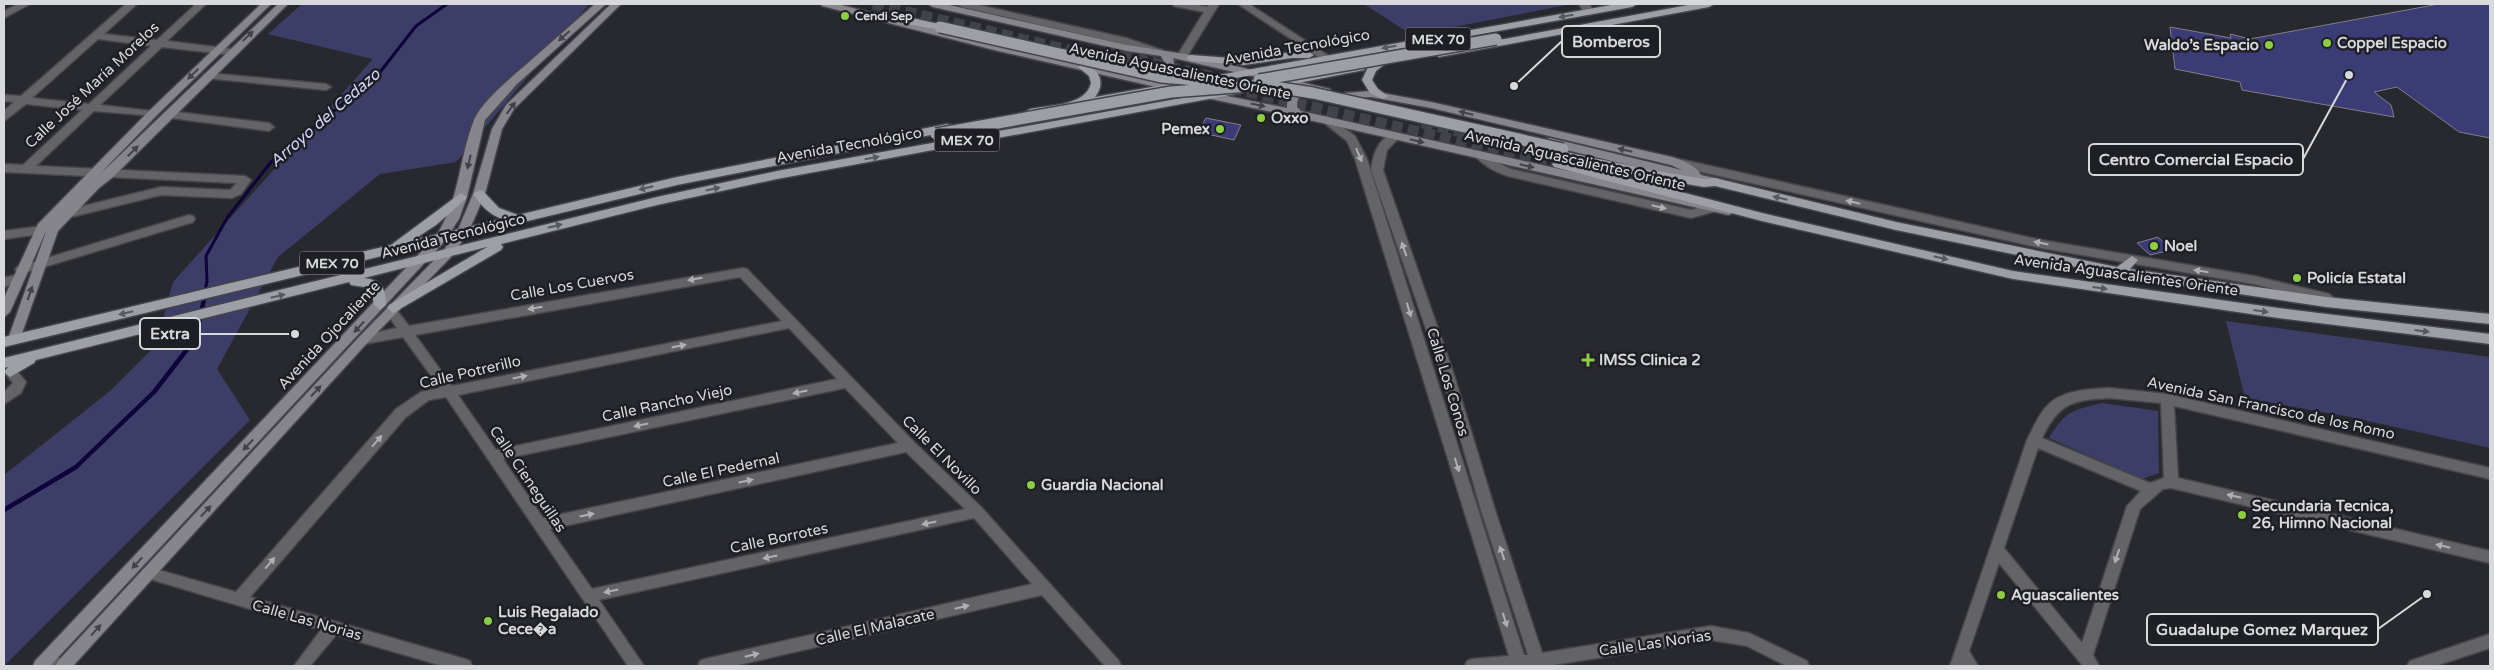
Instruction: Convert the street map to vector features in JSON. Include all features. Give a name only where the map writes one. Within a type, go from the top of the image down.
[{"type":"main road","name":"Avenida Tecnológico","points":[[9,341],[676,181],[1077,103],[1324,59],[1586,8],[1632,4]]},
{"type":"main road","name":"Avenida Tecnológico","points":[[6,370],[37,355],[657,201],[777,175],[1380,64],[1474,49],[1575,28],[1709,4]]},
{"type":"main road","points":[[872,16],[898,18],[940,27],[1161,78],[1215,82],[1270,78],[1562,27],[1575,28]]},
{"type":"main road","points":[[1187,57],[1244,62],[1292,55],[1309,55],[1324,59]]},
{"type":"main road","points":[[1380,64],[1372,69],[1367,80],[1374,91],[1383,96]]},
{"type":"main road","points":[[1077,103],[1088,98],[1097,87],[1095,75],[1083,67]]},
{"type":"main road","points":[[886,140],[936,134],[1171,92],[1227,86],[1262,85],[1313,93],[1561,156],[1620,160]]},
{"type":"main road","name":"Avenida Aguascalientes Oriente","points":[[1561,156],[1704,183],[1715,182],[1896,226],[2119,272],[2351,305],[2490,319]]},
{"type":"main road","name":"Avenida Aguascalientes Oriente","points":[[1561,156],[1762,217],[2013,275],[2278,314],[2490,339]]},
{"type":"main road","points":[[479,194],[486,205],[493,210],[518,218]]},
{"type":"main road","points":[[391,249],[432,222],[461,197]]},
{"type":"main road","points":[[337,282],[371,283],[377,286],[388,308],[480,256],[530,233]]},
{"type":"main road","points":[[2119,272],[2132,260]]},
{"type":"street","points":[[4,15],[25,4]]},
{"type":"street","points":[[4,117],[132,4]]},
{"type":"street","name":"Calle José María Morelos","points":[[26,169],[201,4]]},
{"type":"street","points":[[4,312],[41,230],[152,114],[266,4]]},
{"type":"street","points":[[9,341],[53,229],[283,4]]},
{"type":"street","name":"Avenida Ojocaliente","points":[[64,666],[364,339],[453,219],[461,197],[480,119],[494,101],[601,4]]},
{"type":"street","name":"Avenida Ojocaliente","points":[[42,664],[388,308],[447,254],[462,233],[479,194],[497,129],[510,107],[616,4]]},
{"type":"street","name":"Avenida Aguascalientes Oriente","points":[[826,4],[1169,87],[1327,120],[1480,155],[1494,166],[1518,174],[1691,214],[1712,208],[1762,217]]},
{"type":"street","name":"Avenida Aguascalientes Oriente","points":[[933,4],[1126,48],[1187,57],[1345,96],[1602,154],[1715,182]]},
{"type":"street","name":"Avenida Aguascalientes Oriente","points":[[962,4],[1126,41],[1161,53]]},
{"type":"street","points":[[1178,4],[1212,7],[1187,57]]},
{"type":"street","points":[[1243,4],[1324,59]]},
{"type":"street","points":[[97,36],[232,52]]},
{"type":"street","points":[[1142,80],[1157,78],[1168,70],[1169,60],[1161,53]]},
{"type":"street","points":[[208,76],[326,87]]},
{"type":"street","points":[[1298,114],[1292,108],[1292,98],[1300,90],[1314,88]]},
{"type":"street","name":"Avenida Aguascalientes Oriente","points":[[1345,96],[1364,94],[1383,96],[1441,107],[2017,239],[2254,280],[2351,305]]},
{"type":"street","points":[[4,98],[152,114]]},
{"type":"street","points":[[168,115],[270,127]]},
{"type":"street","name":"Calle Los Conos","points":[[1327,120],[1351,140],[1361,159],[1519,664]]},
{"type":"street","name":"Calle Los Conos","points":[[1396,136],[1383,146],[1377,170],[1448,375],[1488,510],[1537,664]]},
{"type":"street","name":"Avenida Aguascalientes Oriente","points":[[1679,163],[1702,178]]},
{"type":"street","points":[[4,168],[246,180],[232,194],[161,191],[67,214]]},
{"type":"street","points":[[4,282],[40,264],[189,219]]},
{"type":"street","points":[[4,235],[53,229]]},
{"type":"street","name":"Calle El Novillo","points":[[743,272],[909,446],[977,512],[1114,666]]},
{"type":"street","name":"Calle Los Cuervos","points":[[364,339],[743,272]]},
{"type":"street","name":"Calle Cieneguillas","points":[[388,308],[407,331],[449,391],[636,666]]},
{"type":"street","name":"Calle Potrerillo","points":[[238,600],[401,413],[426,396],[793,323]]},
{"type":"street","points":[[4,399],[16,389],[20,382],[6,370]]},
{"type":"street","points":[[1430,378],[1448,375]]},
{"type":"street","name":"Calle Rancho Viejo","points":[[493,456],[848,382]]},
{"type":"street","name":"Avenida San Francisco de los Romo","points":[[1960,660],[2034,440],[2053,408],[2082,395],[2116,394],[2167,399],[2490,473]]},
{"type":"street","points":[[2167,399],[2171,482]]},
{"type":"street","points":[[2034,440],[2152,490]]},
{"type":"street","name":"Calle El Pedernal","points":[[540,525],[909,446]]},
{"type":"street","points":[[2088,661],[2134,506],[2159,484],[2171,482],[2490,557]]},
{"type":"street","name":"Calle Borrotes","points":[[588,596],[977,512]]},
{"type":"street","points":[[1997,550],[2088,661]]},
{"type":"street","name":"Calle Las Norias","points":[[148,574],[465,666]]},
{"type":"street","name":"Calle El Malacate","points":[[705,666],[1044,588]]},
{"type":"street","points":[[301,666],[333,627]]},
{"type":"street","name":"Calle Las Norias","points":[[1472,666],[1537,664],[1711,633],[1750,640],[1802,666]]},
{"type":"street","points":[[2415,666],[2490,641]]},
{"type":"street","points":[[1960,660],[1971,666]]},
{"type":"street","points":[[42,664],[64,666]]},
{"type":"shaded area","points":[[302,4],[589,4],[456,162],[380,174],[278,257],[217,369],[250,420],[4,666],[4,475],[110,391],[156,345],[173,282],[373,59],[268,34]]},
{"type":"shaded area","points":[[1364,4],[1572,4],[1412,35]]},
{"type":"shaded area","points":[[2226,321],[2490,357],[2490,448],[2350,417],[2245,398]]},
{"type":"shaded area","points":[[2102,403],[2158,411],[2159,473],[2142,479],[2049,438],[2060,422],[2071,413]]},
{"type":"building","points":[[2439,4],[2490,4],[2490,138],[2459,132],[2397,87],[2374,92],[2391,105],[2394,117],[2242,90],[2240,82],[2175,69],[2170,27],[2231,38],[2230,34],[2250,39]]},
{"type":"building","name":"Pemex","points":[[1206,118],[1241,125],[1234,140],[1198,132]]},
{"type":"building","name":"Noel","points":[[2158,237],[2171,250],[2150,255],[2137,243]]},
{"type":"waterway","name":"Arroyo del Cedazo","points":[[203,300],[207,281],[206,256],[227,218],[271,162],[377,76],[416,26],[447,4]]},
{"type":"waterway","name":"Arroyo del Cedazo","points":[[4,510],[76,467],[154,392],[196,338],[204,299]]},
{"type":"tunnel","points":[[873,4],[1128,64]]},
{"type":"tunnel","points":[[1120,55],[1244,84]]},
{"type":"tunnel","points":[[1231,88],[1558,164]]},
{"type":"tunnel","points":[[1422,123],[1561,155]]},
{"type":"place","name":"Cendi Sep","points":[[845,16]]},
{"type":"place","name":"Coppel Espacio","points":[[2327,43]]},
{"type":"place","name":"Waldo’s Espacio","points":[[2269,45]]},
{"type":"place","name":"Centro Comercial Espacio","points":[[2349,75]]},
{"type":"place","name":"Bomberos","points":[[1514,86]]},
{"type":"place","name":"Oxxo","points":[[1261,118]]},
{"type":"place","name":"Pemex","points":[[1220,129]]},
{"type":"place","name":"Noel","points":[[2154,246]]},
{"type":"place","name":"Policía Estatal","points":[[2297,278]]},
{"type":"place","name":"Extra","points":[[295,334]]},
{"type":"place","name":"IMSS Clinica 2","points":[[1588,360]]},
{"type":"place","name":"Guardia Nacional","points":[[1031,485]]},
{"type":"place","name":"Secundaria Tecnica, 26, Himno Nacional","points":[[2242,515]]},
{"type":"place","name":"Guadalupe Gomez Marquez","points":[[2427,594]]},
{"type":"place","name":"Aguascalientes","points":[[2001,595]]},
{"type":"place","name":"Luis Regalado Cece�a","points":[[488,621]]}]
